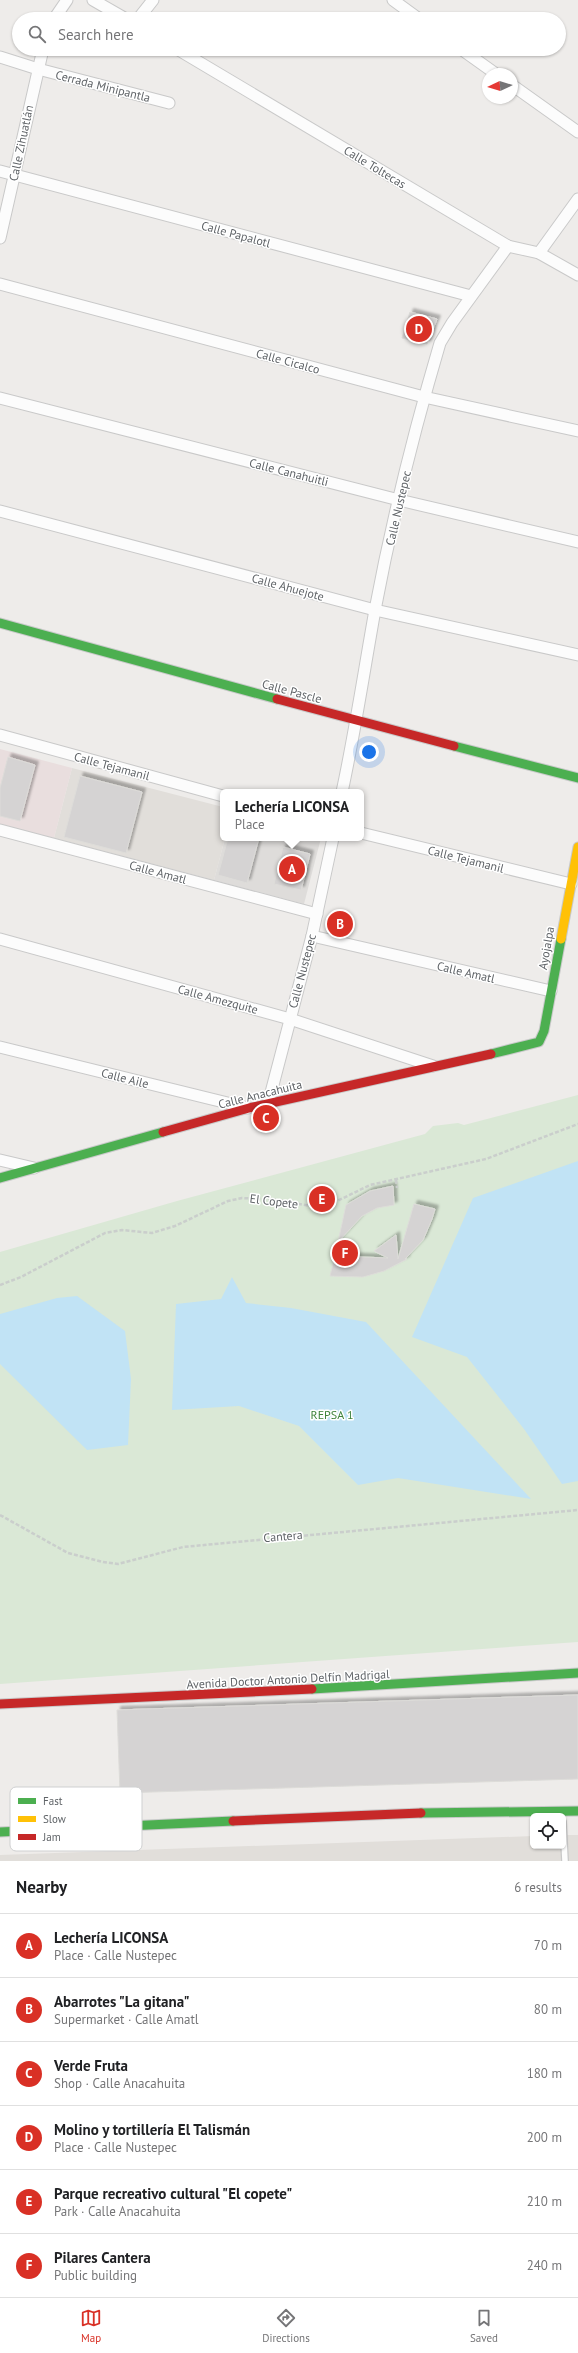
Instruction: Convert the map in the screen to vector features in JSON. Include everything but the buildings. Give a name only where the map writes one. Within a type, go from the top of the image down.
[{"type":"street","points":[[59,12],[67,0]]},
{"type":"street","points":[[93,0],[114,12]]},
{"type":"street","points":[[144,12],[153,0]]},
{"type":"street","points":[[393,0],[409,12]]},
{"type":"street","name":"Calle Zihuatlán","points":[[0,238],[41,56]]},
{"type":"street","name":"Calle Toltecas","points":[[189,56],[508,246],[539,253],[578,275]]},
{"type":"street","points":[[471,56],[488,68]]},
{"type":"street","name":"Cerrada Minipantla","points":[[0,57],[38,69],[169,103]]},
{"type":"street","points":[[518,89],[578,132]]},
{"type":"street","name":"Calle Papalotl","points":[[0,171],[471,296]]},
{"type":"street","points":[[539,253],[578,198]]},
{"type":"street","name":"Calle Nustepec","points":[[343,789],[357,721],[375,610],[399,500],[424,397],[440,343],[471,296],[508,246]]},
{"type":"street","name":"Calle Cicalco","points":[[0,284],[424,397],[578,431]]},
{"type":"street","name":"Calle Canahuitli","points":[[0,398],[399,500],[578,542]]},
{"type":"street","name":"Calle Ahuejote","points":[[0,511],[375,610],[578,655]]},
{"type":"street","name":"Calle Pascle","points":[[0,623],[357,721],[578,778]]},
{"type":"street","name":"Calle Tejamanil","points":[[0,735],[220,795]]},
{"type":"street","name":"Calle Amatl","points":[[0,830],[317,914]]},
{"type":"street","name":"Calle Tejamanil","points":[[364,834],[570,884]]},
{"type":"street","name":"Calle Nustepec","points":[[268,1104],[312,936],[332,841]]},
{"type":"street","name":"Ayojalpa","points":[[528,1046],[539,1042],[544,1032],[550,992],[572,902],[570,884],[578,847]]},
{"type":"street","name":"Calle Amatl","points":[[312,936],[550,992]]},
{"type":"street","name":"Calle Amezquite","points":[[0,940],[290,1019],[433,1066]]},
{"type":"street","name":"Calle Anacahuita","points":[[0,1178],[249,1108],[528,1046]]},
{"type":"street","name":"Calle Aile","points":[[0,1047],[249,1108]]},
{"type":"street","points":[[0,1160],[35,1168]]},
{"type":"street","name":"Avenida Doctor Antonio Delfín Madrigal","points":[[0,1704],[409,1684],[578,1673]]},
{"type":"street","points":[[563,1813],[578,1811]]},
{"type":"street","points":[[142,1825],[376,1814],[530,1813]]},
{"type":"street","points":[[0,1832],[10,1832]]},
{"type":"lane","points":[[564,1849],[565,1861]]},
{"type":"path","name":"El Copete","points":[[0,1285],[22,1277],[105,1232],[122,1230],[152,1233],[175,1226],[228,1201],[242,1198],[277,1200],[316,1207],[328,1206],[370,1185],[396,1180],[442,1167],[486,1159],[578,1124]]},
{"type":"path","points":[[396,1180],[397,1188]]},
{"type":"path","name":"Cantera","points":[[0,1515],[68,1553],[89,1560],[118,1564],[183,1547],[578,1510]]},
{"type":"shaded area","points":[[0,749],[72,768],[54,838],[0,824]]},
{"type":"shaded area","points":[[72,768],[220,806],[220,841],[224,841],[214,880],[54,838]]},
{"type":"shaded area","points":[[224,841],[320,841],[304,904],[214,880]]},
{"type":"shaded area","points":[[566,1835],[578,1835],[578,1861],[0,1861],[0,1855],[530,1836],[530,1849],[566,1849]]},
{"type":"green space","name":"REPSA 1","points":[[578,1095],[578,1642],[0,1684],[0,1252],[177,1201],[425,1134],[433,1126],[458,1123],[464,1125]]},
{"type":"water","points":[[578,1161],[578,1481],[562,1484],[524,1429],[467,1357],[412,1337],[473,1198]]},
{"type":"water","points":[[232,1277],[246,1303],[291,1308],[366,1322],[531,1499],[398,1478],[358,1485],[299,1426],[239,1406],[172,1410],[176,1304],[221,1299]]},
{"type":"water","points":[[77,1296],[125,1331],[131,1379],[128,1445],[87,1450],[0,1364],[0,1314],[57,1298]]},
{"type":"traffic: fast","points":[[0,623],[277,699]]},
{"type":"traffic: fast","points":[[454,746],[578,778]]},
{"type":"traffic: fast","points":[[491,1054],[539,1042],[544,1031],[561,939]]},
{"type":"traffic: fast","points":[[0,1178],[163,1132]]},
{"type":"traffic: fast","points":[[312,1689],[578,1673]]},
{"type":"traffic: fast","points":[[421,1813],[578,1811]]},
{"type":"traffic: fast","points":[[142,1825],[233,1821]]},
{"type":"traffic: fast","points":[[0,1832],[10,1832]]},
{"type":"traffic: slow","points":[[561,939],[578,847]]},
{"type":"traffic: jam","points":[[277,699],[454,746]]},
{"type":"traffic: jam","points":[[163,1132],[249,1108],[491,1054]]},
{"type":"traffic: jam","points":[[0,1704],[312,1689]]},
{"type":"traffic: jam","points":[[233,1821],[421,1813]]},
{"type":"place","name":"Molino y tortillería El Talismán","points":[[419,329]]},
{"type":"place","name":"Lechería LICONSA","points":[[292,869]]},
{"type":"place","name":"Abarrotes \"La gitana\"","points":[[340,924]]},
{"type":"place","name":"Verde Fruta","points":[[266,1118]]},
{"type":"place","name":"Parque recreativo cultural \"El copete\"","points":[[322,1199]]},
{"type":"place","name":"Pilares Cantera","points":[[345,1253]]}]
